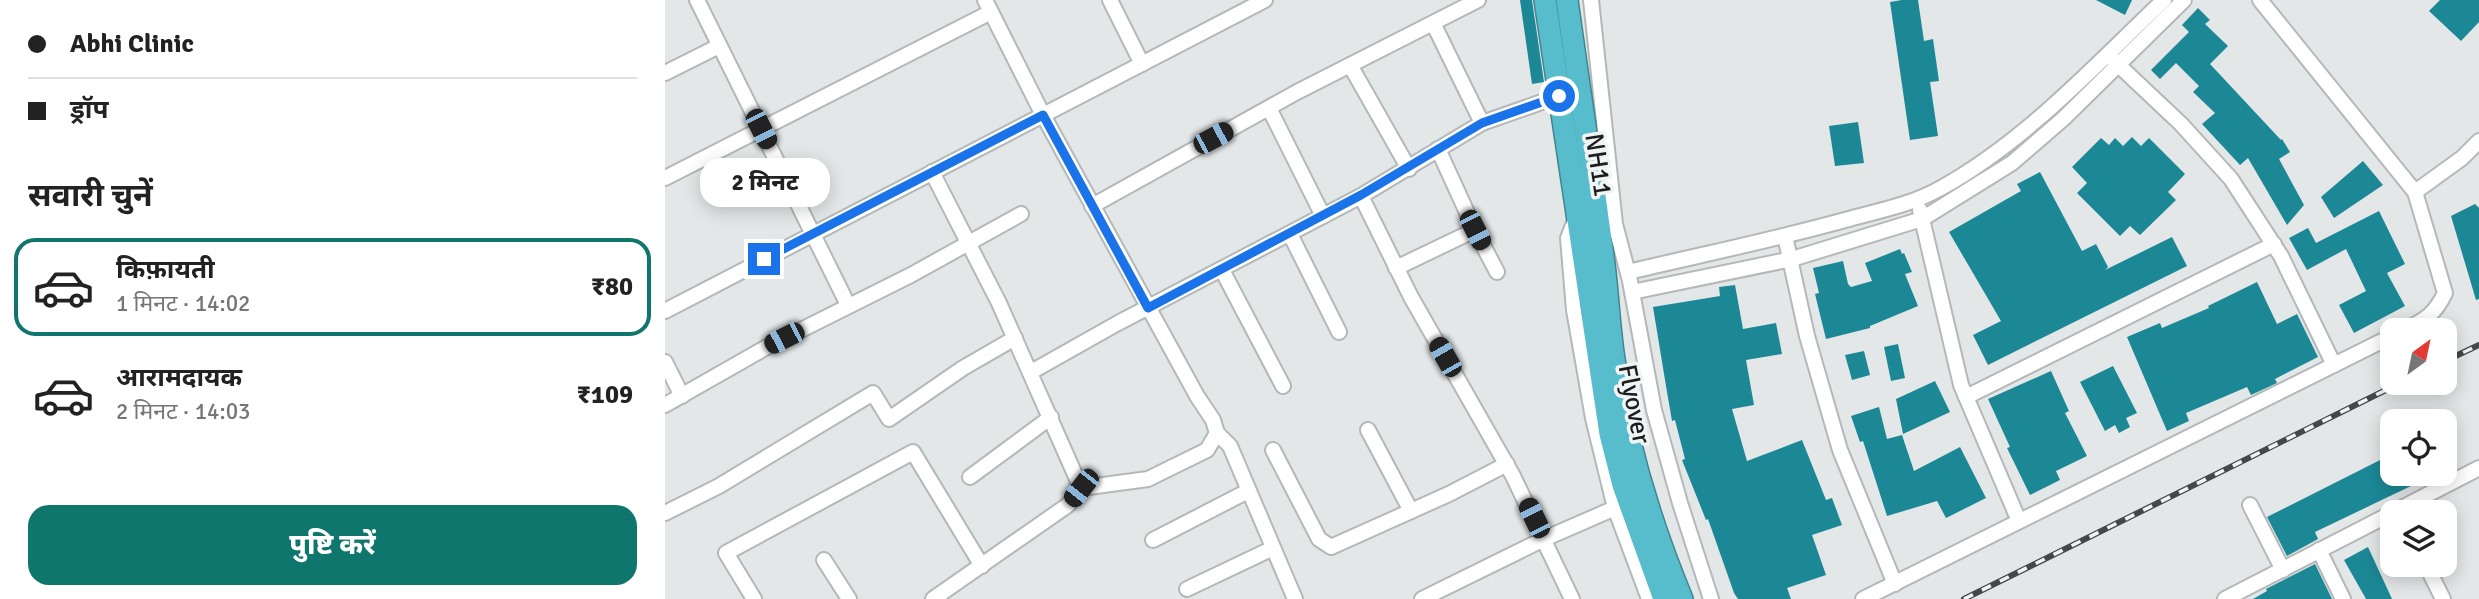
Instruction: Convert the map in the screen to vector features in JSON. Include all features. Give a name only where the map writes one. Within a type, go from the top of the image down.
[{"type":"highway","name":"NH11","points":[[1545,0],[1559,96],[1596,217]]},
{"type":"highway","points":[[1567,0],[1596,217]]},
{"type":"highway","name":"Flyover","points":[[1596,217],[1584,270],[1618,430],[1623,485],[1664,599]]},
{"type":"highway","name":"Flyover","points":[[1618,430],[1682,599]]},
{"type":"street","points":[[697,0],[848,305]]},
{"type":"street","points":[[1110,0],[1142,64]]},
{"type":"street","points":[[665,311],[1265,0]]},
{"type":"street","points":[[1092,206],[1269,108],[1478,0]]},
{"type":"street","points":[[1591,0],[1596,217],[1627,272],[1654,410],[1711,599]]},
{"type":"street","points":[[1632,292],[1792,259],[1922,219],[2012,163],[2063,119],[2164,0]]},
{"type":"street","points":[[1627,272],[1785,236],[1917,200],[1982,163],[2184,0]]},
{"type":"street","points":[[2260,0],[2415,192],[2445,293],[2437,310],[2427,318]]},
{"type":"street","points":[[665,178],[761,129],[987,3],[1043,115],[1196,396],[1213,420],[1217,433],[1230,446],[1295,599]]},
{"type":"street","points":[[1433,23],[1482,123]]},
{"type":"street","points":[[665,73],[719,46]]},
{"type":"street","points":[[2113,59],[2181,124],[2231,179],[2274,244],[2334,365]]},
{"type":"street","points":[[1350,65],[1409,169]]},
{"type":"street","points":[[1031,372],[1409,169],[1482,123],[1559,96]]},
{"type":"street","points":[[1269,108],[1323,216]]},
{"type":"street","points":[[2415,192],[2462,158],[2479,141]]},
{"type":"street","points":[[1438,149],[1497,272]]},
{"type":"street","points":[[932,172],[1015,338],[1081,488]]},
{"type":"street","points":[[1361,195],[1411,297],[1507,464],[1573,599]]},
{"type":"street","points":[[1917,200],[1961,385],[2019,521]]},
{"type":"street","points":[[665,405],[765,348],[911,275],[1021,214]]},
{"type":"street","points":[[1596,217],[1568,238],[1574,310],[1593,418],[1615,508],[1649,599]]},
{"type":"street","points":[[1396,268],[1475,230]]},
{"type":"street","points":[[1290,234],[1339,332]]},
{"type":"street","points":[[1785,236],[1807,337],[1840,450],[1895,584]]},
{"type":"street","points":[[1966,397],[2274,244]]},
{"type":"street","points":[[1222,270],[1283,386]]},
{"type":"street","points":[[665,513],[719,486],[873,393],[888,419],[963,368],[1015,338]]},
{"type":"street","points":[[1863,599],[2380,342]]},
{"type":"street","points":[[665,362],[682,396]]},
{"type":"street","points":[[969,477],[1051,418]]},
{"type":"street","points":[[1368,430],[1411,512]]},
{"type":"street","points":[[933,599],[1068,505],[1081,488],[1148,479],[1207,450],[1217,433]]},
{"type":"street","points":[[1273,450],[1319,539],[1331,547],[1411,512],[1507,464]]},
{"type":"street","points":[[754,599],[726,553],[913,452],[982,566]]},
{"type":"street","points":[[2419,500],[2478,470]]},
{"type":"street","points":[[1153,540],[1248,491]]},
{"type":"street","points":[[2250,505],[2283,570]]},
{"type":"street","points":[[1422,599],[1544,539],[1615,508]]},
{"type":"street","points":[[2225,599],[2244,595],[2319,550],[2380,520]]},
{"type":"street","points":[[1187,589],[1273,548]]},
{"type":"street","points":[[2319,550],[2343,599]]},
{"type":"street","points":[[824,560],[849,599]]},
{"type":"street","points":[[2432,577],[2443,599]]},
{"type":"building","points":[[1520,0],[1532,0],[1544,82],[1532,84]]},
{"type":"building","points":[[1918,0],[1924,41],[1933,39],[1939,81],[1930,82],[1938,136],[1910,140],[1890,2]]},
{"type":"building","points":[[2096,0],[2132,0],[2125,15]]},
{"type":"building","points":[[2440,0],[2479,0],[2479,22],[2461,41],[2429,11]]},
{"type":"building","points":[[2198,8],[2210,20],[2205,24],[2228,46],[2210,64],[2282,139],[2290,152],[2279,159],[2304,205],[2287,225],[2248,158],[2240,165],[2202,124],[2215,113],[2193,92],[2199,86],[2176,63],[2160,79],[2151,70],[2189,32],[2182,25]]},
{"type":"building","points":[[1858,122],[1864,163],[1835,166],[1829,126]]},
{"type":"building","points":[[2132,137],[2141,146],[2149,138],[2185,174],[2168,192],[2176,200],[2140,235],[2130,226],[2120,236],[2077,193],[2087,183],[2072,167],[2101,138],[2109,145],[2115,138],[2123,146]]},
{"type":"building","points":[[2363,161],[2383,185],[2334,218],[2321,197]]},
{"type":"building","points":[[2040,172],[2082,251],[2096,244],[2108,267],[2105,270],[2172,237],[2187,266],[1988,365],[1973,335],[2001,321],[1949,232],[2021,191],[2017,184]]},
{"type":"building","points":[[2475,204],[2479,208],[2479,299],[2476,300],[2451,216]]},
{"type":"building","points":[[2379,211],[2405,264],[2387,273],[2405,306],[2354,333],[2339,305],[2366,291],[2346,249],[2307,270],[2289,238],[2308,228],[2316,243]]},
{"type":"building","points":[[1900,249],[1912,272],[1905,274],[1918,306],[1870,328],[1826,339],[1815,294],[1819,293],[1813,268],[1843,261],[1851,287],[1872,281],[1865,263]]},
{"type":"building","points":[[2257,282],[2277,324],[2297,314],[2318,357],[2275,379],[2277,383],[2251,395],[2247,387],[2186,413],[2189,421],[2167,431],[2127,337],[2160,323],[2162,328],[2209,308],[2208,306]]},
{"type":"building","points":[[1735,285],[1743,329],[1776,323],[1782,354],[1746,360],[1754,405],[1732,409],[1747,461],[1802,440],[1826,500],[1832,498],[1842,525],[1812,535],[1826,575],[1787,588],[1791,599],[1738,599],[1682,460],[1685,459],[1675,420],[1672,421],[1653,307],[1720,296],[1719,287]]},
{"type":"building","points":[[1898,344],[1905,378],[1891,381],[1884,347]]},
{"type":"building","points":[[1864,351],[1870,375],[1852,380],[1845,355]]},
{"type":"building","points":[[2113,366],[2137,413],[2126,418],[2130,427],[2119,433],[2115,425],[2105,431],[2080,382]]},
{"type":"building","points":[[2051,371],[2069,411],[2065,413],[2087,456],[2056,471],[2060,480],[2030,495],[2007,448],[2010,447],[1988,399]]},
{"type":"building","points":[[1935,381],[1950,412],[1903,434],[1896,399]]},
{"type":"building","points":[[1879,407],[1887,439],[1902,435],[1914,471],[1960,447],[1986,498],[1946,518],[1937,501],[1887,516],[1863,441],[1860,442],[1851,416]]},
{"type":"building","points":[[2380,460],[2380,486],[2411,486],[2315,532],[2318,539],[2287,556],[2267,517]]},
{"type":"building","points":[[2368,547],[2392,599],[2366,599],[2344,560]]},
{"type":"building","points":[[2315,564],[2332,599],[2253,599],[2267,591],[2266,589]]},
{"type":"railway","points":[[2457,355],[2479,345]]},
{"type":"railway","points":[[1964,599],[2380,393]]},
{"type":"route","points":[[764,259],[1043,115],[1148,308],[1409,169],[1482,123],[1559,96]]}]
